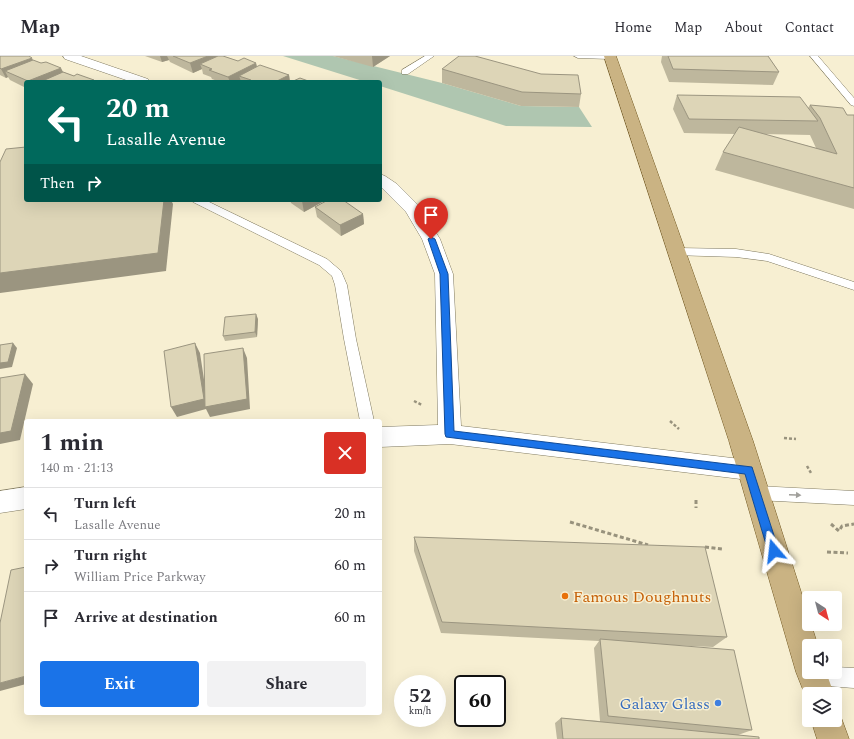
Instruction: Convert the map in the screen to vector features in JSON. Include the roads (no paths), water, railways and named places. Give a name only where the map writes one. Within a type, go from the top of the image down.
[{"type":"main road","points":[[610,56],[741,441],[802,641]]},
{"type":"main road","points":[[829,727],[833,739]]},
{"type":"street","points":[[69,56],[138,80]]},
{"type":"street","points":[[382,180],[391,187],[413,209],[431,239],[444,274],[450,434]]},
{"type":"street","points":[[382,438],[450,434],[749,470]]},
{"type":"street","points":[[0,502],[24,498]]},
{"type":"lane","points":[[404,72],[430,56]]},
{"type":"lane","points":[[578,56],[610,56]]},
{"type":"lane","points":[[814,56],[854,104]]},
{"type":"lane","points":[[201,202],[323,262],[337,274],[367,419]]},
{"type":"lane","points":[[677,252],[736,253],[769,258],[854,286]]},
{"type":"lane","points":[[756,493],[854,498]]},
{"type":"lane","points":[[842,677],[854,678]]},
{"type":"place","name":"Famous Doughnuts","points":[[565,596]]},
{"type":"place","name":"Galaxy Glass","points":[[718,703]]}]
